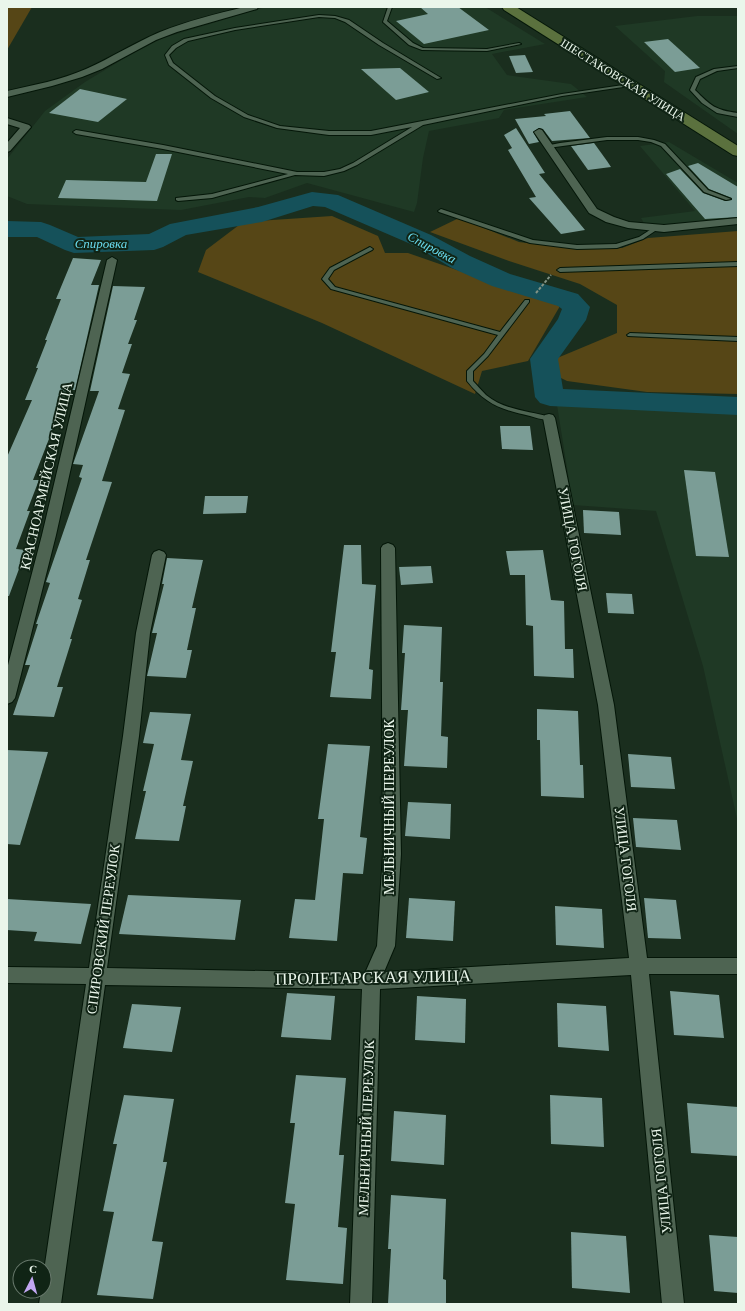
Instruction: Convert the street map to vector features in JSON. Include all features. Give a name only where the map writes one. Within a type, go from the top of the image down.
[{"type":"main road","name":"ШЕСТАКОВСКАЯ УЛИЦА","points":[[508,7],[738,152]]},
{"type":"street","points":[[7,94],[67,79],[89,71],[140,44],[165,33],[190,24],[254,7]]},
{"type":"street","points":[[7,121],[26,127],[7,149]]},
{"type":"street","points":[[539,132],[593,211],[604,218],[628,226],[655,229],[738,221]]},
{"type":"street","name":"КРАСНОАРМЕЙСКАЯ УЛИЦА","points":[[7,698],[49,535],[112,260]]},
{"type":"street","name":"УЛИЦА ГОГОЛЯ","points":[[549,418],[606,705],[639,966],[673,1304]]},
{"type":"street","name":"МЕЛЬНИЧНЫЙ ПЕРЕУЛОК","points":[[361,1304],[371,981],[386,946],[392,854],[388,548]]},
{"type":"street","name":"СПИРОВСКИЙ ПЕРЕУЛОК","points":[[50,1304],[131,736],[143,633],[159,555]]},
{"type":"street","name":"ПРОЛЕТАРСКАЯ УЛИЦА","points":[[7,975],[371,981],[639,966],[738,966]]},
{"type":"lane","points":[[390,7],[385,20],[411,44],[422,49],[487,50],[519,44]]},
{"type":"lane","points":[[439,78],[381,44],[347,21],[330,16],[294,18],[186,40],[174,47],[167,55],[171,64],[213,97],[246,116],[279,127],[329,133],[364,133],[421,124],[562,96],[630,85]]},
{"type":"lane","points":[[738,67],[716,70],[698,78],[692,90],[704,102],[719,112],[738,115]]},
{"type":"lane","points":[[76,132],[162,147],[297,174],[324,174],[342,170],[355,164],[421,124]]},
{"type":"lane","points":[[548,146],[603,139],[656,141],[663,145],[706,191],[728,199]]},
{"type":"lane","points":[[178,199],[212,196],[297,174]]},
{"type":"lane","points":[[441,210],[532,242],[577,247],[617,246],[640,238],[655,229]]},
{"type":"lane","points":[[370,249],[332,269],[325,279],[333,288],[501,334]]},
{"type":"lane","points":[[560,270],[738,264]]},
{"type":"lane","points":[[527,301],[486,354],[470,370],[470,381],[485,397],[505,407],[526,414],[549,418]]},
{"type":"lane","points":[[630,335],[738,339]]},
{"type":"path","points":[[536,294],[542,285]]},
{"type":"shaded area","points":[[7,7],[32,7],[7,50]]},
{"type":"shaded area","points":[[266,7],[485,7],[545,44],[492,54],[507,75],[571,84],[587,97],[504,110],[499,118],[429,131],[423,158],[417,203],[414,212],[307,183],[265,198],[249,197],[181,210],[27,204],[7,196],[7,159],[45,111],[85,82],[133,53],[163,38]]},
{"type":"shaded area","points":[[697,16],[738,16],[738,134],[664,82],[665,71],[615,26]]},
{"type":"shaded area","points":[[669,142],[738,183],[738,219],[646,227],[641,218],[695,211],[640,146]]},
{"type":"shaded area","points":[[332,216],[378,236],[385,253],[408,253],[560,306],[528,361],[482,371],[475,394],[322,323],[198,272],[206,250],[243,222]]},
{"type":"shaded area","points":[[459,218],[519,242],[567,248],[622,248],[648,238],[738,231],[738,394],[647,392],[567,381],[551,373],[550,361],[617,333],[617,305],[580,284],[509,261],[430,232]]},
{"type":"shaded area","points":[[557,405],[738,413],[738,823],[703,666],[656,511],[573,505]]},
{"type":"building","points":[[420,7],[458,7],[489,30],[424,44],[396,21],[428,14]]},
{"type":"building","points":[[668,39],[700,68],[675,72],[644,42]]},
{"type":"building","points":[[525,55],[533,72],[516,73],[509,56]]},
{"type":"building","points":[[400,68],[429,92],[396,100],[361,69]]},
{"type":"building","points":[[80,89],[127,99],[98,122],[49,113]]},
{"type":"building","points":[[570,111],[590,138],[552,141],[543,129],[539,128],[533,132],[539,142],[529,144],[515,119],[546,116],[544,114]]},
{"type":"building","points":[[516,128],[545,173],[539,174],[585,230],[561,234],[529,198],[536,197],[508,150],[512,148],[504,135]]},
{"type":"building","points":[[594,143],[611,167],[588,170],[571,146]]},
{"type":"building","points":[[156,154],[172,154],[157,201],[58,198],[66,180],[146,182]]},
{"type":"building","points":[[698,163],[738,187],[738,217],[705,219],[666,174],[680,169],[703,193],[725,201],[732,200],[732,198],[709,189],[688,166]]},
{"type":"building","points":[[73,258],[101,260],[91,285],[99,285],[75,390],[68,390],[33,480],[39,480],[27,511],[30,511],[16,549],[26,550],[9,596],[7,596],[7,457],[32,400],[25,400],[38,368],[36,368],[47,340],[45,340],[61,299],[56,299]]},
{"type":"building","points":[[113,286],[145,287],[134,320],[137,320],[128,344],[132,344],[122,373],[130,374],[118,409],[125,410],[102,481],[112,482],[86,560],[90,560],[78,599],[82,600],[57,687],[63,687],[54,717],[13,715],[30,665],[25,665],[38,624],[36,624],[50,583],[46,582],[82,478],[79,477],[83,465],[73,464],[99,391],[90,391]]},
{"type":"building","points":[[500,426],[530,426],[533,450],[502,449]]},
{"type":"building","points":[[684,470],[715,472],[729,557],[696,556]]},
{"type":"building","points":[[205,496],[248,496],[246,513],[203,514]]},
{"type":"building","points":[[583,510],[619,512],[621,535],[584,533]]},
{"type":"building","points":[[344,545],[361,545],[362,584],[376,585],[369,669],[373,670],[371,699],[330,697],[336,652],[331,652]]},
{"type":"building","points":[[543,550],[551,600],[564,601],[565,649],[573,649],[574,678],[534,676],[533,626],[526,625],[525,575],[510,575],[506,551]]},
{"type":"building","points":[[167,558],[203,560],[192,608],[196,608],[187,650],[192,650],[186,678],[147,676],[157,633],[152,633],[164,584],[162,584]]},
{"type":"building","points":[[431,566],[433,583],[401,585],[399,567]]},
{"type":"building","points":[[606,593],[632,594],[634,614],[608,613]]},
{"type":"building","points":[[404,625],[442,627],[440,682],[443,682],[441,736],[448,737],[447,768],[404,766],[408,710],[401,710],[405,653],[402,653]]},
{"type":"building","points":[[537,709],[578,711],[580,765],[583,765],[584,798],[541,796],[540,740],[537,740]]},
{"type":"building","points":[[150,712],[191,714],[181,760],[193,761],[183,806],[186,806],[179,841],[135,839],[146,791],[143,791],[154,744],[143,743]]},
{"type":"building","points":[[328,744],[370,746],[360,837],[367,838],[363,874],[343,873],[337,941],[289,938],[295,899],[315,900],[324,819],[318,819]]},
{"type":"building","points":[[7,750],[48,752],[20,845],[7,844]]},
{"type":"building","points":[[628,754],[671,757],[675,789],[631,787]]},
{"type":"building","points":[[408,802],[451,804],[450,839],[405,836]]},
{"type":"building","points":[[633,818],[677,820],[681,850],[636,847]]},
{"type":"building","points":[[128,895],[241,900],[235,940],[119,934]]},
{"type":"building","points":[[409,898],[455,901],[453,941],[406,938]]},
{"type":"building","points":[[644,898],[676,900],[681,939],[648,938]]},
{"type":"building","points":[[7,899],[91,904],[81,944],[34,941],[37,932],[7,930]]},
{"type":"building","points":[[555,906],[602,909],[604,948],[556,945]]},
{"type":"building","points":[[670,991],[719,995],[724,1038],[674,1035]]},
{"type":"building","points":[[287,993],[335,996],[331,1040],[281,1037]]},
{"type":"building","points":[[417,996],[466,999],[465,1043],[415,1040]]},
{"type":"building","points":[[557,1003],[606,1006],[609,1051],[558,1047]]},
{"type":"building","points":[[132,1004],[181,1007],[172,1052],[123,1048]]},
{"type":"building","points":[[296,1075],[346,1078],[339,1155],[344,1155],[338,1227],[347,1228],[343,1284],[286,1280],[295,1204],[285,1203],[295,1123],[290,1123]]},
{"type":"building","points":[[124,1095],[174,1099],[163,1162],[167,1162],[152,1241],[163,1242],[153,1299],[97,1295],[114,1212],[103,1211],[117,1144],[113,1144]]},
{"type":"building","points":[[550,1095],[602,1098],[604,1147],[551,1144]]},
{"type":"building","points":[[687,1103],[738,1107],[738,1156],[691,1153]]},
{"type":"building","points":[[394,1111],[446,1115],[444,1165],[391,1161]]},
{"type":"building","points":[[391,1195],[446,1199],[443,1279],[446,1280],[446,1304],[388,1304],[391,1249],[388,1249]]},
{"type":"building","points":[[571,1232],[626,1236],[630,1293],[572,1288]]},
{"type":"building","points":[[709,1235],[738,1237],[738,1293],[714,1291]]},
{"type":"waterway","name":"Спировка","points":[[7,229],[41,230],[74,245],[154,242],[179,229],[262,214],[312,199],[329,200],[422,240],[461,262],[501,280],[568,300],[576,307],[572,320],[544,359],[550,397],[738,406]]}]
